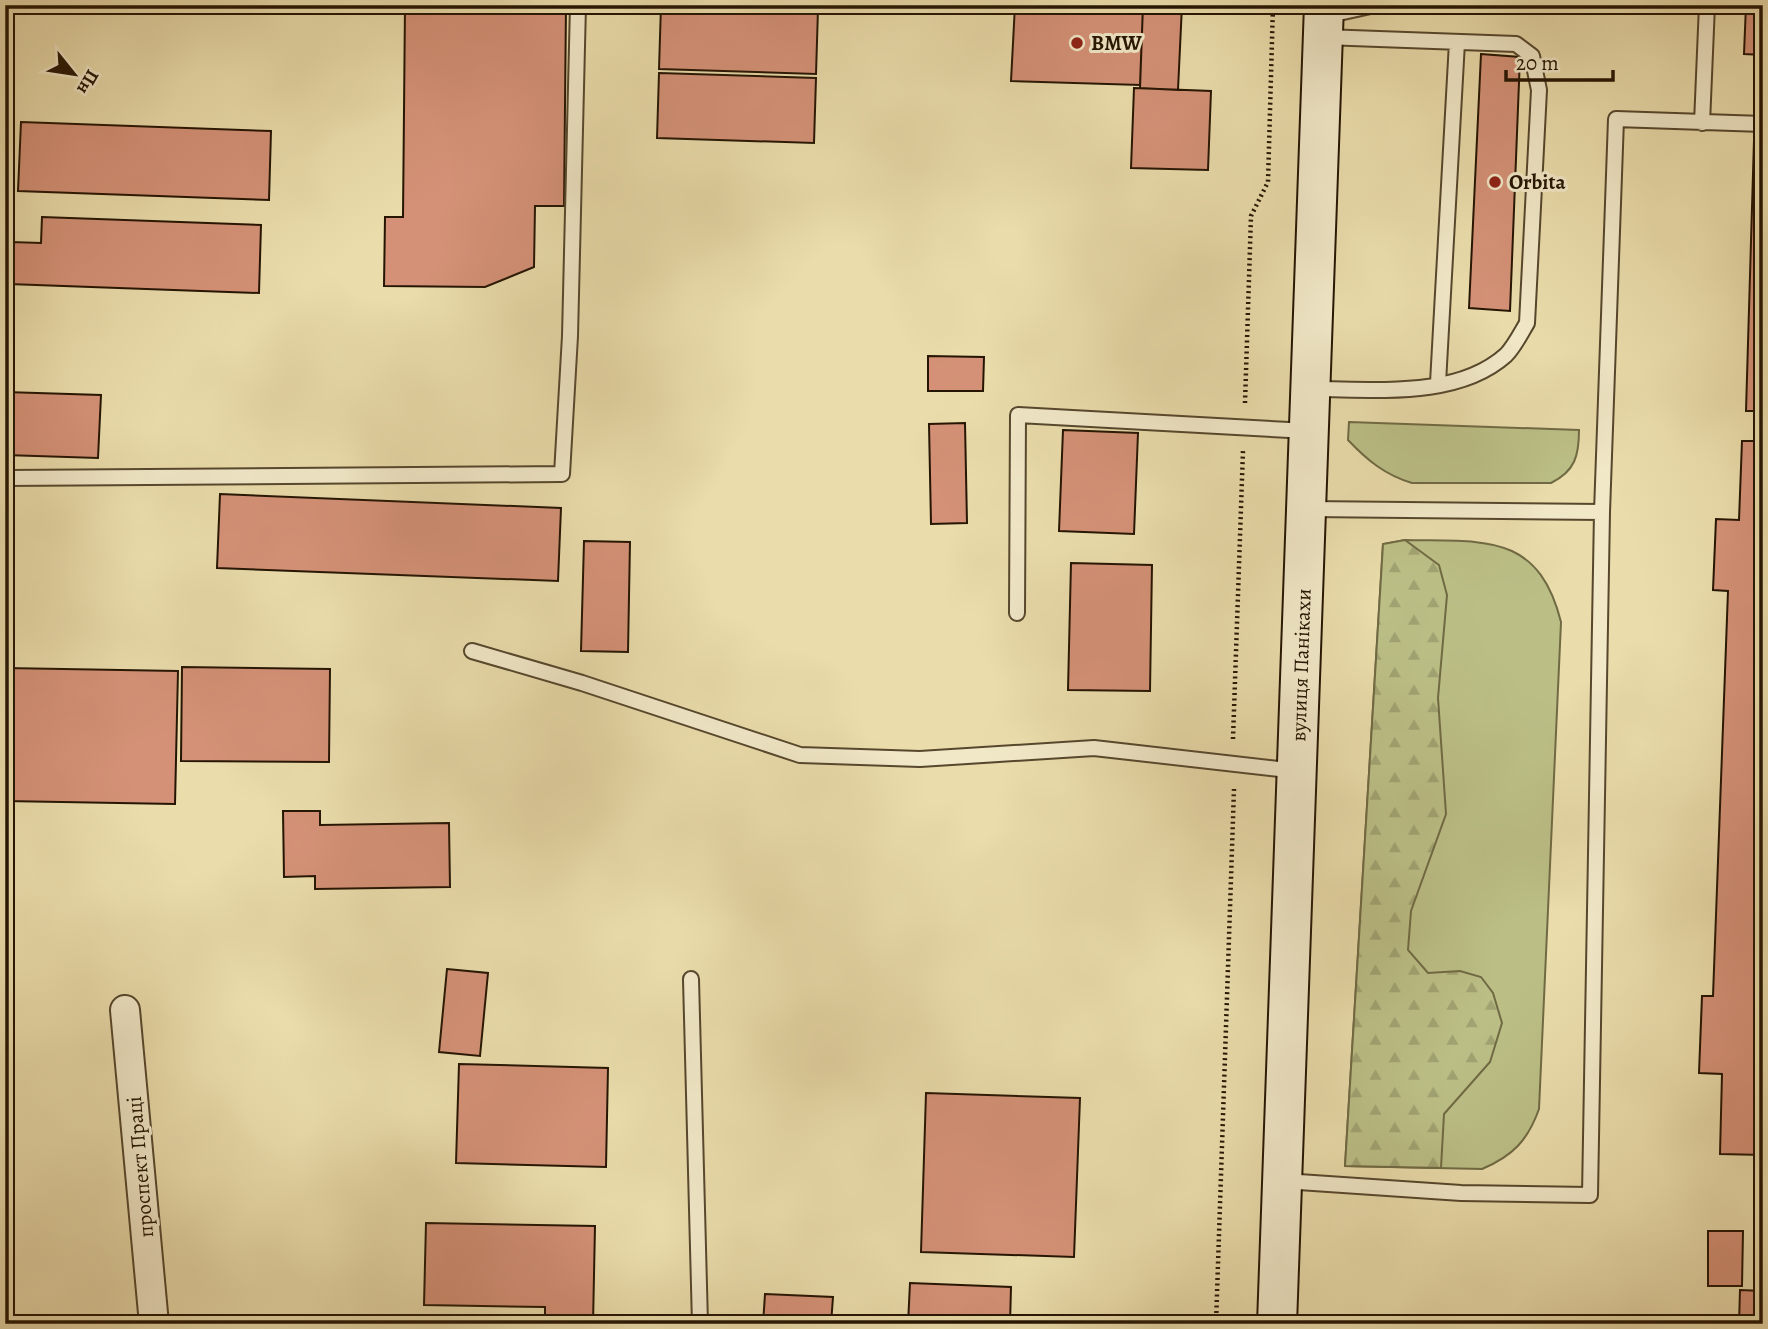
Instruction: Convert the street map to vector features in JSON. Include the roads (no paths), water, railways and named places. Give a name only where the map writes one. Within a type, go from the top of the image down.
[{"type":"street","name":"вулиця Панікахи","points":[[1277,1324],[1324,20]]},
{"type":"street","name":"проспект Праці","points":[[125,1010],[154,1324]]},
{"type":"lane","points":[[5,478],[562,474],[570,336],[578,5]]},
{"type":"lane","points":[[1324,20],[1375,5]]},
{"type":"lane","points":[[1702,122],[1707,5]]},
{"type":"lane","points":[[1311,389],[1416,387],[1466,378],[1506,354],[1527,323],[1539,90],[1532,55],[1516,44],[1457,42],[1324,20]]},
{"type":"lane","points":[[1438,383],[1457,42]]},
{"type":"lane","points":[[1284,1181],[1461,1193],[1590,1195],[1602,512],[1616,119],[1763,124]]},
{"type":"lane","points":[[1017,613],[1018,415],[1309,431]]},
{"type":"lane","points":[[1306,509],[1602,512]]},
{"type":"lane","points":[[472,651],[582,683],[800,755],[920,759],[1094,748],[1298,771]]},
{"type":"lane","points":[[691,979],[700,1324]]},
{"type":"place","name":"BMW","points":[[1077,43]]},
{"type":"place","name":"Orbita","points":[[1495,182]]}]
